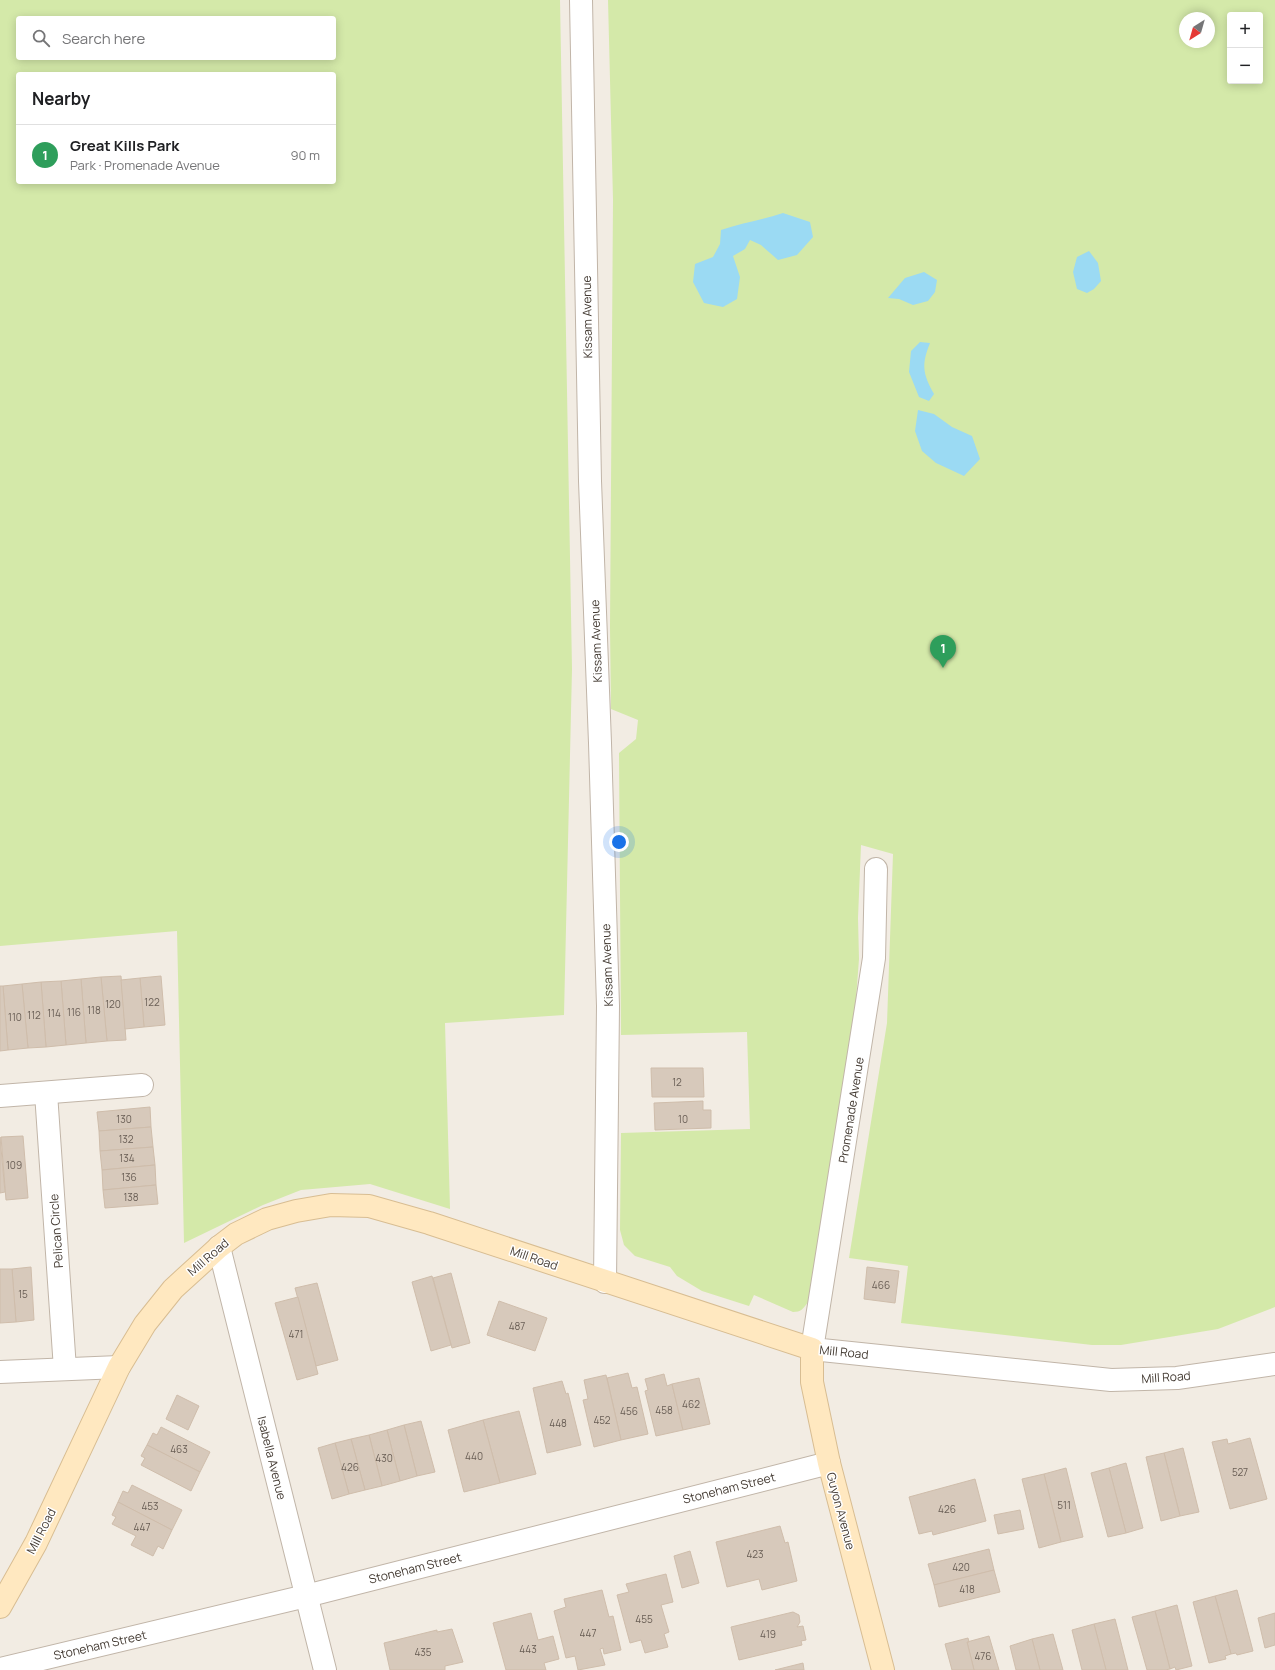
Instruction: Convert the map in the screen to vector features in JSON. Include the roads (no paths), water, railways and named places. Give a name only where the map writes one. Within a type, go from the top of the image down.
[{"type":"street","name":"Kissam Avenue","points":[[581,0],[590,481],[608,1006],[605,1282]]},
{"type":"street","name":"Promenade Avenue","points":[[812,1349],[874,958],[876,869]]},
{"type":"street","points":[[0,1096],[142,1085]]},
{"type":"street","name":"Pelican Circle","points":[[46,1093],[65,1369]]},
{"type":"street","name":"Mill Road","points":[[0,1606],[36,1543],[119,1367],[145,1324],[173,1289],[219,1246],[236,1234],[267,1219],[296,1211],[331,1205],[369,1206],[429,1223],[812,1349],[1111,1380],[1177,1378],[1275,1364]]},
{"type":"street","name":"Isabella Avenue","points":[[219,1246],[325,1670]]},
{"type":"street","name":"Guyon Avenue","points":[[812,1349],[812,1382],[829,1463],[883,1670]]},
{"type":"street","points":[[0,1372],[119,1367]]},
{"type":"street","name":"Stoneham Street","points":[[0,1669],[306,1596],[829,1463]]},
{"type":"water","points":[[783,213],[810,222],[813,237],[797,255],[778,260],[761,245],[750,240],[745,249],[733,256],[740,277],[737,299],[723,307],[704,303],[693,282],[695,264],[713,257],[720,244],[721,230]]},
{"type":"water","points":[[1089,251],[1098,263],[1101,281],[1094,289],[1087,293],[1077,289],[1073,272],[1077,257]]},
{"type":"water","points":[[924,272],[937,280],[935,292],[928,301],[913,305],[899,299],[888,298],[905,278]]},
{"type":"water","points":[[920,342],[930,343],[924,364],[927,381],[934,394],[929,401],[919,397],[909,372],[911,351]]},
{"type":"water","points":[[918,410],[934,414],[952,427],[972,436],[980,459],[964,476],[936,463],[922,451],[915,431]]},
{"type":"place","name":"Great Kills Park","points":[[943,668]]}]
